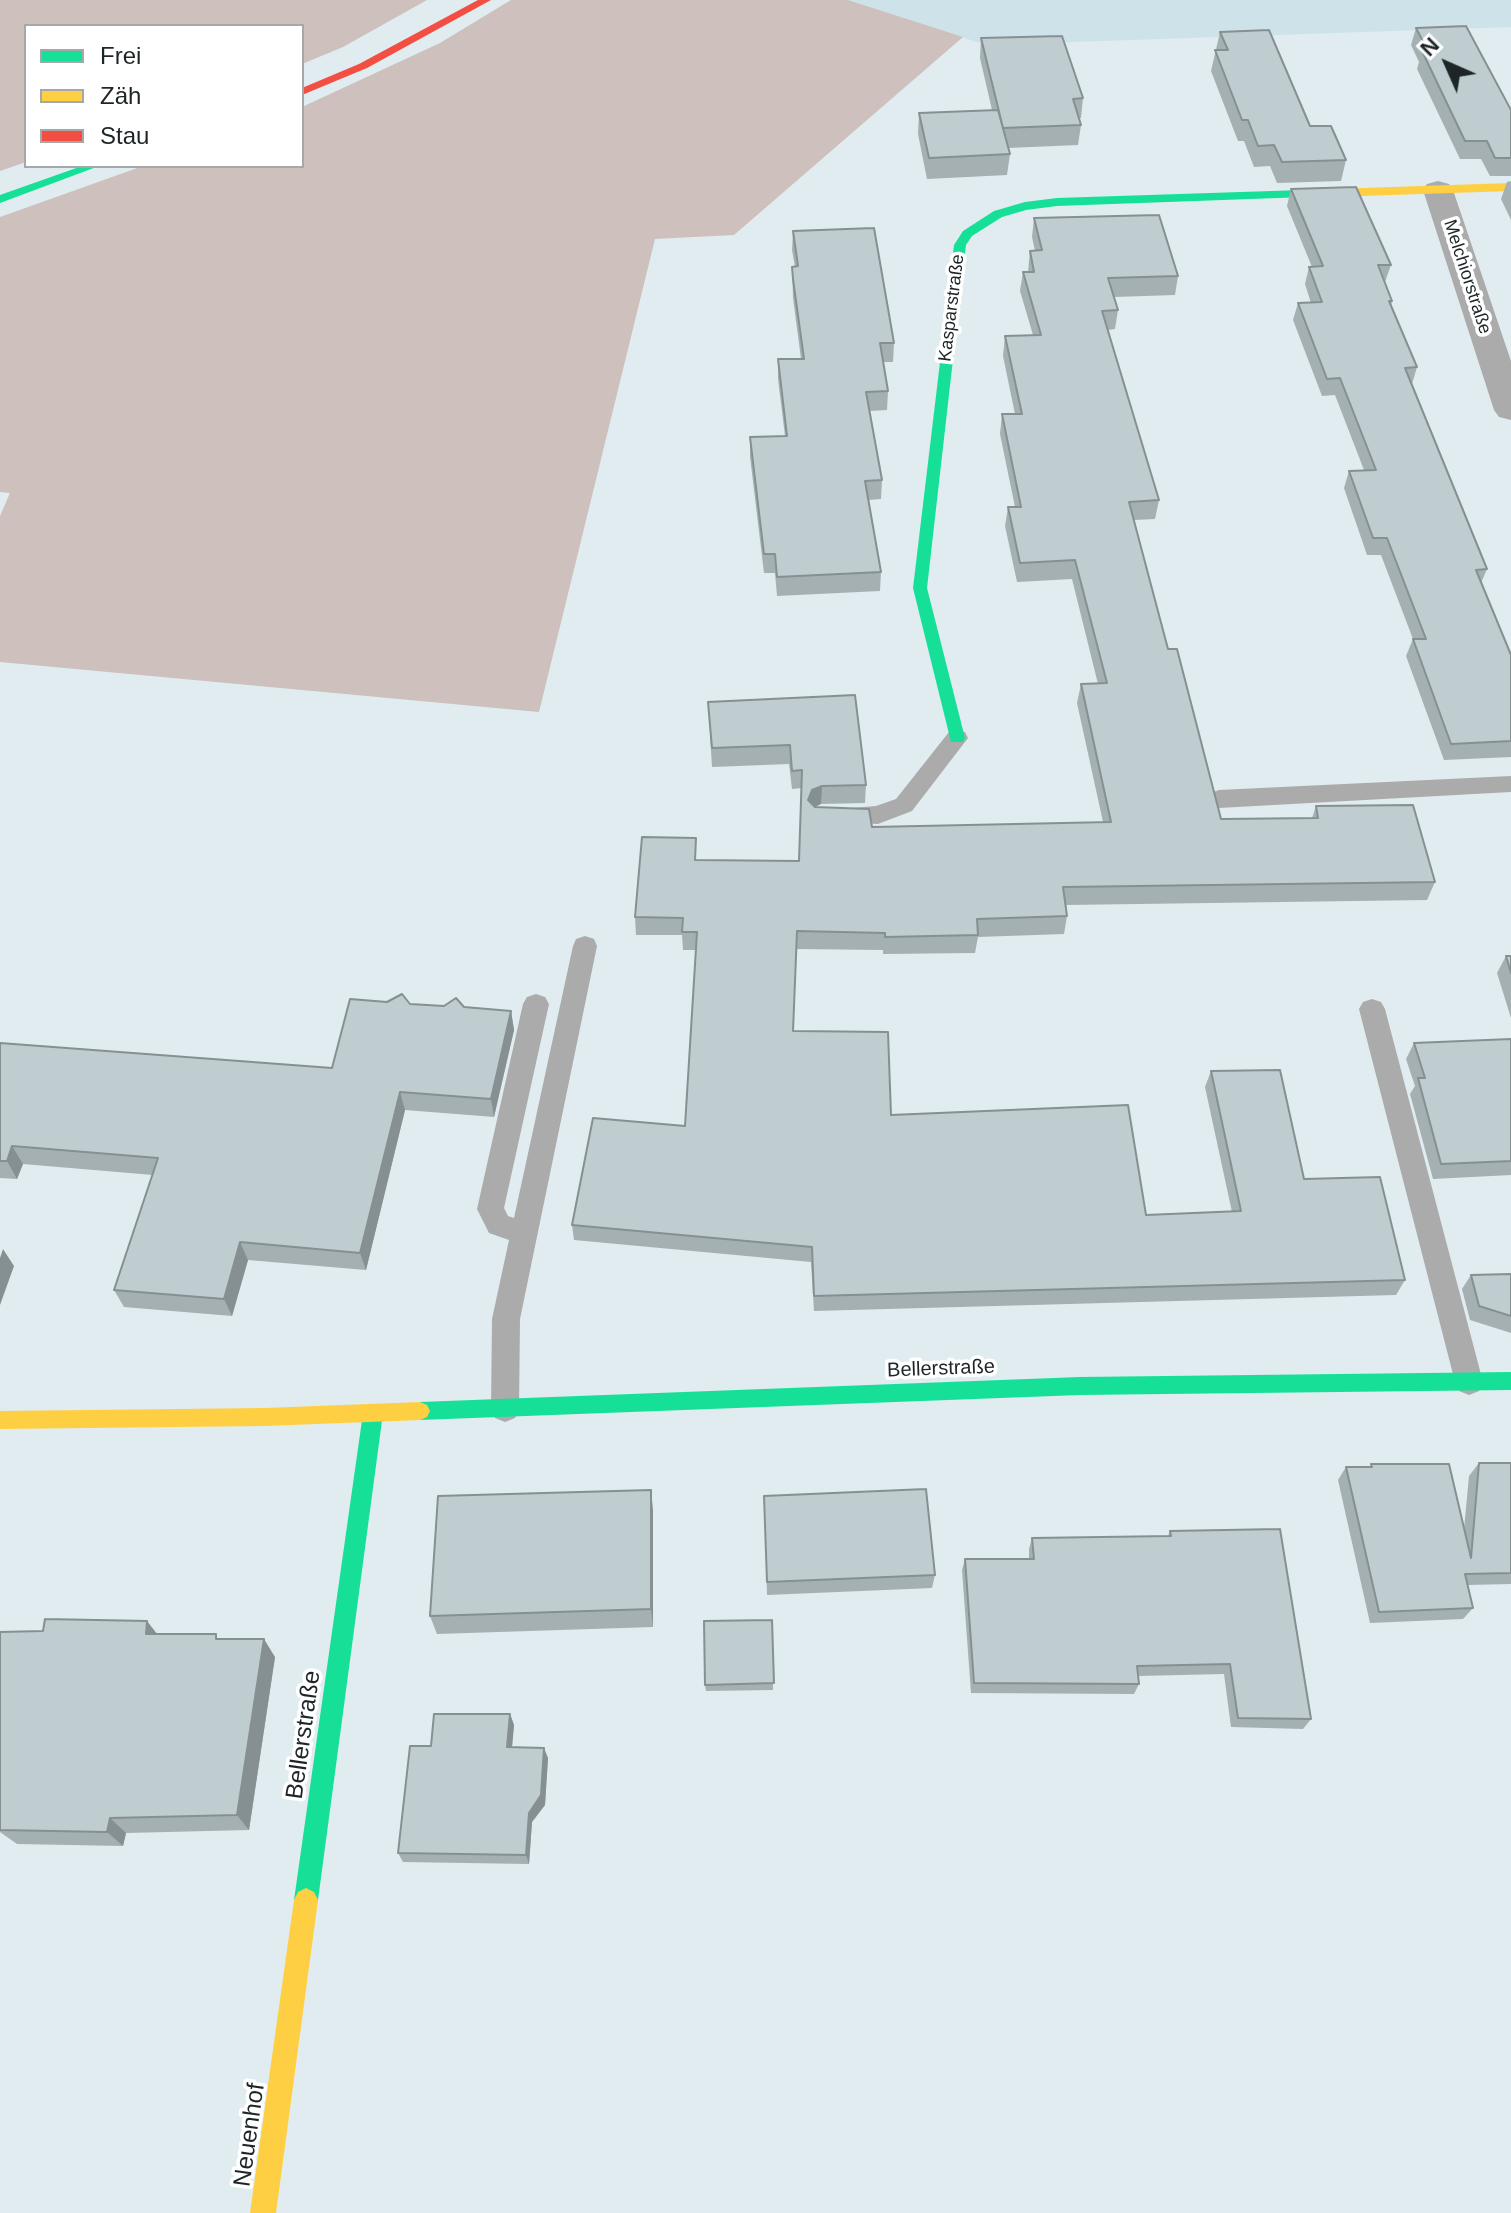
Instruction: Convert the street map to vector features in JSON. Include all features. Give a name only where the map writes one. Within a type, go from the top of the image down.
[{"type":"street","points":[[304,91],[363,66],[486,0]]},
{"type":"street","points":[[0,199],[87,168]]},
{"type":"street","name":"Kasparstraße","points":[[957,738],[920,588],[956,268],[960,245],[967,234],[998,214],[1025,206],[1057,202],[1511,187]]},
{"type":"street","name":"Melchiorstraße","points":[[1438,190],[1511,410]]},
{"type":"street","name":"Bellerstraße","points":[[0,1420],[505,1409],[1080,1386],[1511,1381]]},
{"type":"street","name":"Bellerstraße","points":[[283,2063],[373,1413]]},
{"type":"street","name":"Neuenhof","points":[[263,2213],[283,2063]]},
{"type":"lane","points":[[822,816],[878,815],[904,805],[957,738]]},
{"type":"lane","points":[[1219,799],[1511,784]]},
{"type":"lane","points":[[505,1409],[506,1319],[585,946]]},
{"type":"lane","points":[[525,1233],[499,1225],[490,1209],[536,1004]]},
{"type":"lane","points":[[1372,1009],[1469,1382]]},
{"type":"shaded area","points":[[0,0],[427,0],[343,47],[304,63],[304,24],[24,24],[24,163],[0,171]]},
{"type":"shaded area","points":[[511,0],[848,0],[963,37],[734,235],[655,239],[539,712],[0,662],[0,516],[10,493],[0,492],[0,217],[137,168],[304,168],[304,106],[440,43]]},
{"type":"shaded area","points":[[848,0],[1511,0],[1511,27],[986,45]]},
{"type":"building","points":[[1466,26],[1511,110],[1511,158],[1495,158],[1487,141],[1465,141],[1422,51],[1428,51],[1416,28]]},
{"type":"building","points":[[1269,30],[1310,126],[1331,126],[1346,160],[1282,162],[1274,145],[1258,146],[1248,120],[1242,120],[1215,50],[1228,50],[1220,32]]},
{"type":"building","points":[[1062,36],[1083,98],[1073,99],[1081,125],[1003,128],[981,38]]},
{"type":"building","points":[[998,110],[1010,154],[929,158],[919,113]]},
{"type":"building","points":[[1356,187],[1391,265],[1378,265],[1392,301],[1389,301],[1417,367],[1405,368],[1487,569],[1476,570],[1511,655],[1511,741],[1451,744],[1413,639],[1426,639],[1387,538],[1373,538],[1349,471],[1376,470],[1340,378],[1327,379],[1298,303],[1322,302],[1309,267],[1323,266],[1291,189]]},
{"type":"building","points":[[1159,215],[1178,276],[1108,278],[1118,310],[1102,311],[1159,500],[1129,502],[1168,649],[1177,649],[1221,819],[1318,818],[1316,806],[1413,805],[1435,882],[1063,887],[1067,916],[977,919],[978,935],[885,937],[885,933],[797,931],[793,1031],[888,1032],[891,1115],[1128,1105],[1146,1215],[1241,1211],[1211,1071],[1280,1070],[1304,1179],[1380,1177],[1405,1280],[814,1296],[812,1247],[572,1225],[593,1118],[685,1126],[697,932],[682,932],[683,918],[635,917],[642,837],[696,838],[695,860],[799,861],[802,770],[792,771],[790,745],[712,748],[708,702],[855,695],[866,785],[822,786],[812,790],[808,800],[815,807],[869,809],[872,827],[1111,822],[1081,684],[1107,683],[1075,560],[1020,563],[1008,507],[1021,507],[1002,414],[1022,414],[1005,336],[1041,335],[1023,272],[1034,272],[1030,251],[1042,250],[1034,218]]},
{"type":"building","points":[[874,228],[894,343],[880,343],[888,391],[866,392],[882,480],[865,481],[881,572],[777,577],[775,554],[764,554],[750,437],[787,436],[778,359],[804,359],[793,279],[792,267],[798,266],[793,231]]},
{"type":"building","points":[[1506,956],[1511,956],[1511,973]]},
{"type":"building","points":[[402,994],[410,1004],[444,1006],[456,998],[464,1007],[511,1011],[491,1099],[400,1092],[360,1253],[240,1242],[224,1299],[114,1290],[158,1158],[12,1146],[7,1161],[0,1161],[0,1043],[332,1068],[350,999],[387,1002]]},
{"type":"building","points":[[1511,1039],[1511,1161],[1441,1164],[1418,1078],[1425,1078],[1414,1043]]},
{"type":"building","points":[[1511,1274],[1511,1316],[1479,1306],[1471,1275]]},
{"type":"building","points":[[1479,1463],[1511,1463],[1511,1573],[1465,1574],[1473,1608],[1379,1612],[1346,1467],[1449,1464],[1471,1558]]},
{"type":"building","points":[[926,1489],[935,1575],[767,1582],[764,1496]]},
{"type":"building","points":[[651,1490],[651,1609],[430,1616],[438,1496]]},
{"type":"building","points":[[1280,1529],[1311,1719],[1238,1718],[1230,1664],[1137,1666],[1139,1684],[974,1683],[965,1559],[1034,1559],[1032,1538],[1171,1536],[1170,1531]]},
{"type":"building","points":[[45,1619],[147,1621],[146,1634],[216,1634],[216,1639],[264,1639],[237,1815],[110,1818],[107,1832],[0,1830],[0,1632],[43,1631]]},
{"type":"building","points":[[772,1620],[774,1683],[705,1685],[704,1621]]},
{"type":"building","points":[[434,1714],[510,1714],[507,1747],[544,1748],[541,1795],[529,1813],[526,1855],[398,1853],[410,1746],[431,1746]]},
{"type":"traffic: fast","points":[[0,199],[87,168]]},
{"type":"traffic: fast","points":[[957,738],[920,588],[960,245],[967,234],[998,214],[1025,206],[1057,202],[1302,194]]},
{"type":"traffic: fast","points":[[420,1411],[1080,1386],[1511,1381]]},
{"type":"traffic: fast","points":[[306,1900],[373,1413]]},
{"type":"traffic: slow","points":[[1302,194],[1511,187]]},
{"type":"traffic: slow","points":[[0,1420],[265,1417],[420,1411]]},
{"type":"traffic: slow","points":[[263,2213],[306,1900]]},
{"type":"traffic: jam","points":[[304,91],[363,66],[486,0]]}]
